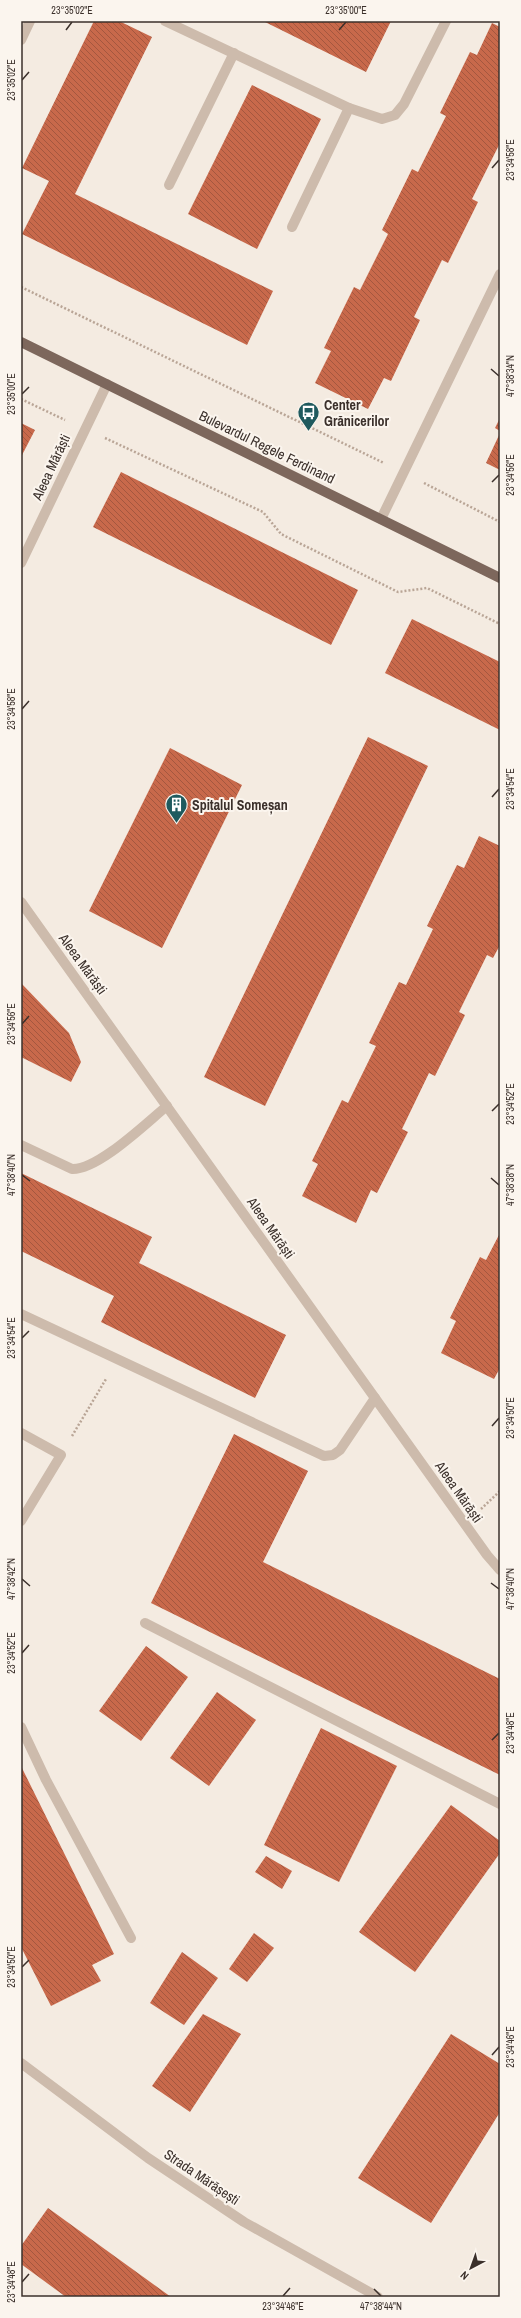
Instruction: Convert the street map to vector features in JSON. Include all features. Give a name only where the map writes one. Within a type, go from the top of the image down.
[{"type":"main road","name":"Bulevardul Regele Ferdinand","points":[[21,342],[500,578]]},
{"type":"street","points":[[21,40],[30,21]]},
{"type":"street","points":[[165,21],[349,108],[382,118],[395,115],[404,104],[446,21]]},
{"type":"street","points":[[169,185],[234,54]]},
{"type":"street","points":[[292,227],[349,108]]},
{"type":"street","points":[[381,519],[500,274]]},
{"type":"street","name":"Aleea Mărăști","points":[[21,563],[107,384]]},
{"type":"street","name":"Aleea Mărăști","points":[[21,902],[487,1555],[500,1570]]},
{"type":"street","points":[[21,1145],[72,1169],[80,1170],[95,1164],[167,1106]]},
{"type":"street","points":[[21,1314],[324,1456],[333,1455],[340,1450],[375,1398]]},
{"type":"street","points":[[21,1433],[60,1455],[21,1521]]},
{"type":"street","points":[[145,1623],[500,1804]]},
{"type":"street","points":[[21,1727],[46,1780],[131,1938]]},
{"type":"street","name":"Strada Mărășești","points":[[21,2063],[148,2158],[244,2222],[378,2297]]},
{"type":"path","points":[[21,287],[403,472],[500,522]]},
{"type":"path","points":[[21,399],[65,420]]},
{"type":"path","points":[[104,438],[263,512],[281,534],[398,592],[427,588],[500,624]]},
{"type":"path","points":[[60,1455],[118,1360]]},
{"type":"building","points":[[94,21],[119,21],[152,37],[75,194],[273,291],[247,345],[22,234],[49,181],[22,168]]},
{"type":"building","points":[[263,21],[391,21],[366,72]]},
{"type":"building","points":[[492,23],[500,27],[500,143],[472,199],[478,202],[448,263],[442,260],[414,317],[420,320],[391,381],[384,378],[368,409],[315,383],[331,351],[324,348],[354,287],[360,290],[388,234],[382,230],[412,169],[418,172],[446,116],[440,113],[470,52],[477,55]]},
{"type":"building","points":[[252,85],[321,119],[257,249],[188,214]]},
{"type":"building","points":[[500,418],[500,431],[495,428]]},
{"type":"building","points":[[21,423],[35,430],[21,457]]},
{"type":"building","points":[[500,433],[500,470],[486,463]]},
{"type":"building","points":[[121,472],[358,590],[331,645],[93,527]]},
{"type":"building","points":[[412,619],[500,662],[500,730],[385,673]]},
{"type":"building","points":[[368,737],[428,766],[265,1106],[204,1077]]},
{"type":"building","name":"Spitalul Someșan","points":[[170,748],[242,785],[162,948],[89,911]]},
{"type":"building","points":[[479,836],[500,846],[500,945],[493,958],[487,955],[459,1012],[465,1015],[435,1076],[429,1073],[402,1129],[408,1132],[377,1193],[371,1190],[356,1223],[302,1196],[318,1164],[312,1161],[342,1100],[348,1103],[376,1046],[369,1043],[399,982],[406,985],[433,929],[427,926],[457,865],[464,868]]},
{"type":"building","points":[[21,983],[69,1033],[81,1062],[71,1082],[21,1057]]},
{"type":"building","points":[[21,1173],[152,1237],[139,1263],[286,1335],[255,1398],[101,1322],[114,1296],[21,1251]]},
{"type":"building","points":[[500,1233],[500,1368],[494,1379],[441,1353],[456,1321],[450,1318],[480,1257],[486,1260]]},
{"type":"building","points":[[234,1434],[308,1471],[263,1562],[500,1679],[500,1775],[151,1603]]},
{"type":"building","points":[[146,1646],[188,1677],[141,1741],[99,1711]]},
{"type":"building","points":[[217,1692],[256,1720],[209,1786],[170,1758]]},
{"type":"building","points":[[321,1728],[397,1766],[339,1882],[264,1845]]},
{"type":"building","points":[[21,1766],[114,1954],[92,1965],[101,1981],[51,2006],[21,1947]]},
{"type":"building","points":[[451,1805],[500,1841],[500,1853],[415,1972],[359,1932]]},
{"type":"building","points":[[266,1856],[292,1871],[282,1889],[255,1872]]},
{"type":"building","points":[[254,1933],[274,1948],[247,1982],[229,1969]]},
{"type":"building","points":[[182,1952],[218,1978],[184,2025],[150,2003]]},
{"type":"building","points":[[203,2014],[241,2034],[190,2112],[152,2086]]},
{"type":"building","points":[[451,2034],[500,2064],[500,2112],[431,2223],[358,2178]]},
{"type":"building","points":[[48,2208],[171,2297],[66,2297],[21,2264],[21,2246]]},
{"type":"place","name":"Center Grănicerilor","points":[[308,432]]},
{"type":"place","name":"Spitalul Someșan","points":[[177,824]]}]
